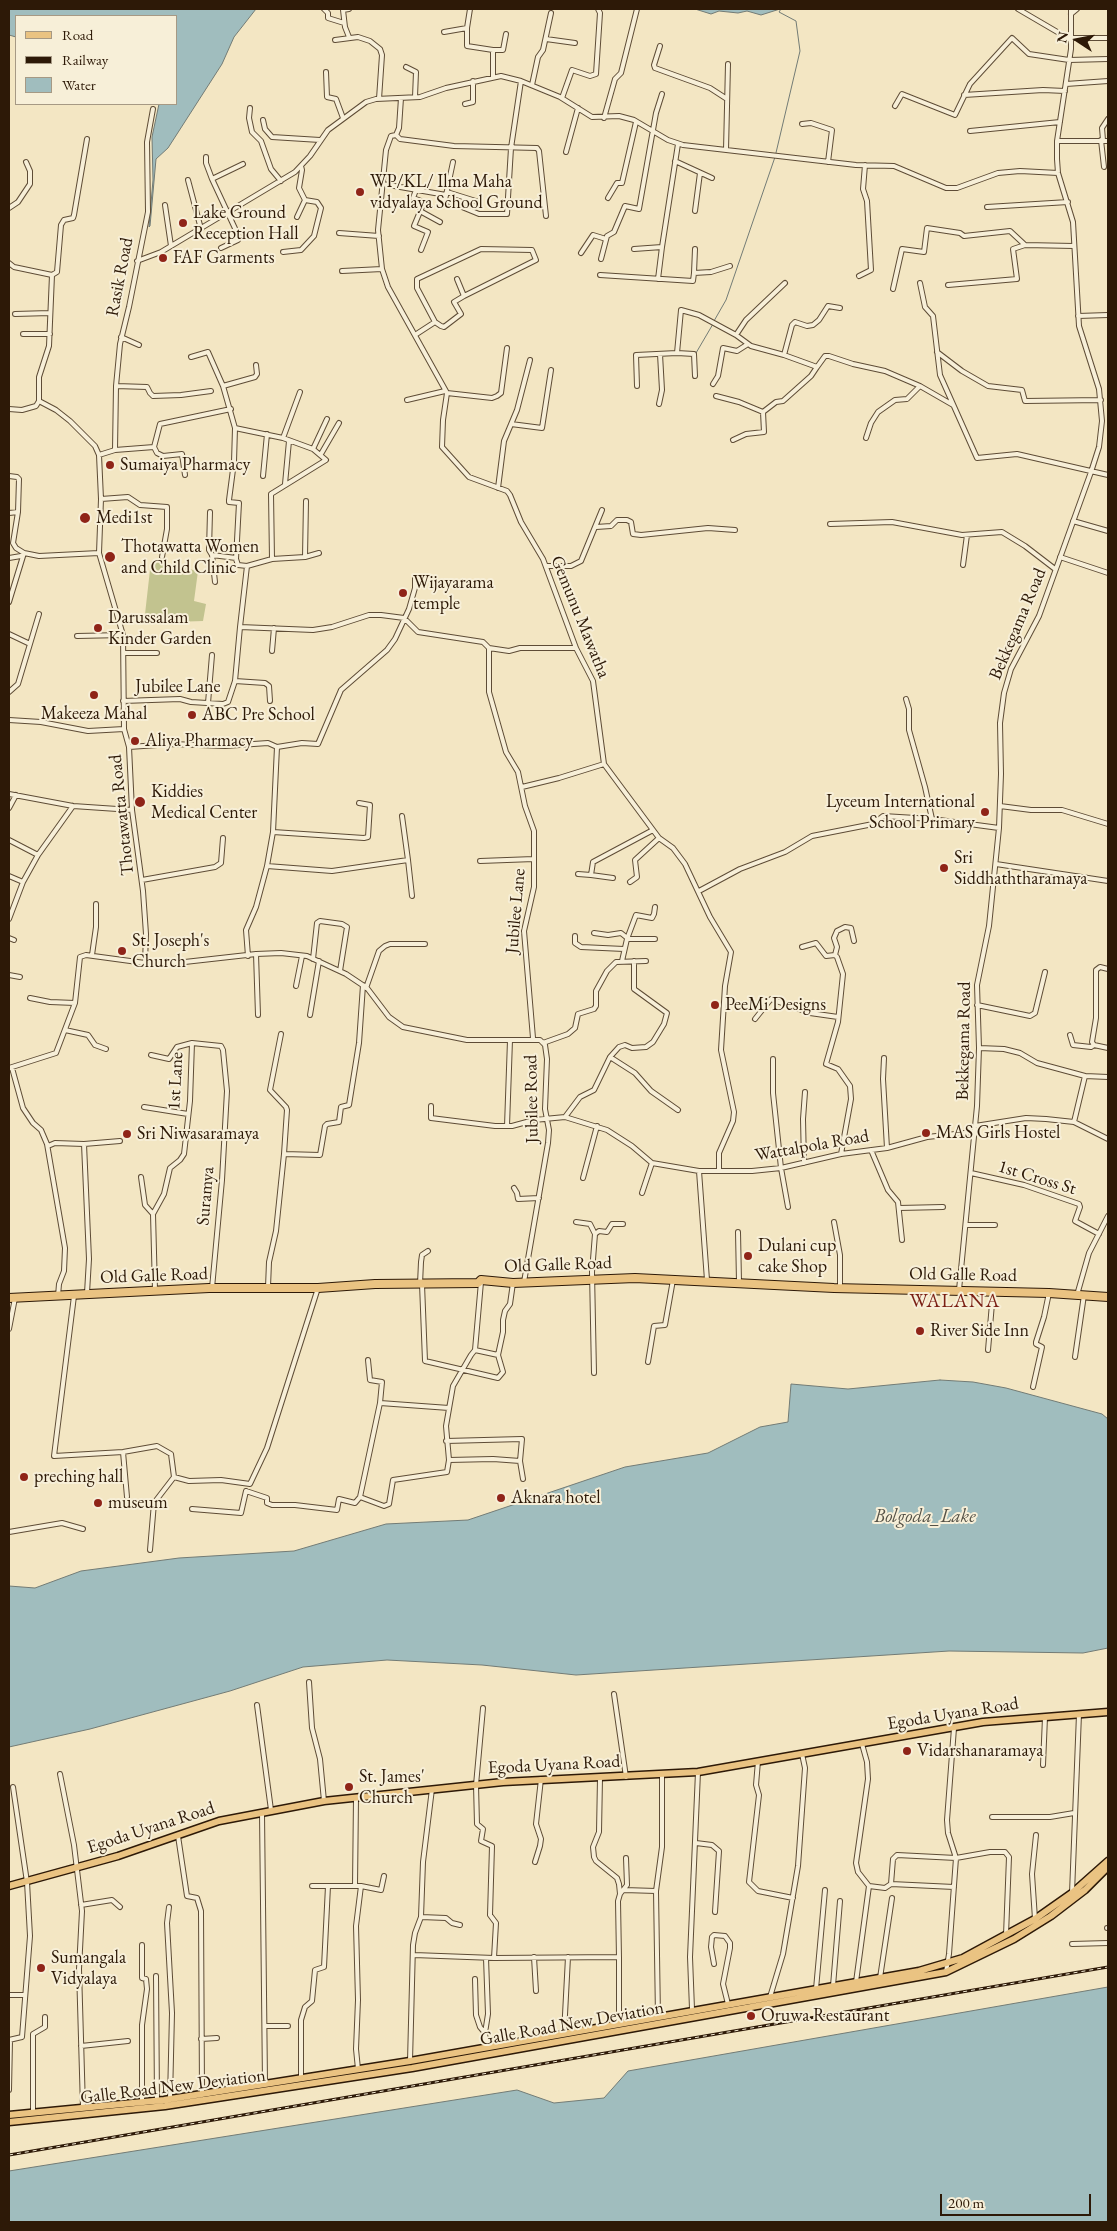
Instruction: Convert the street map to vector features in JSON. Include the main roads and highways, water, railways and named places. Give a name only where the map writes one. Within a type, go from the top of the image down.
[{"type":"highway","name":"Old Galle Road","points":[[12,1298],[212,1288],[318,1288],[478,1283],[481,1280],[513,1283],[592,1279],[707,1280],[840,1288],[993,1291],[1108,1297]]},
{"type":"main road","name":"Egoda Uyana Road","points":[[9,1886],[118,1856],[219,1820],[324,1801],[541,1779],[626,1777],[698,1772],[982,1722],[1108,1712]]},
{"type":"main road","name":"Galle Road New Deviation","points":[[9,2115],[142,2100],[170,2099],[202,2094],[410,2061],[770,1996],[833,1986],[856,1986],[880,1978],[947,1968],[1035,1919],[1072,1893],[1108,1861]]},
{"type":"main road","name":"Galle Road New Deviation","points":[[9,2122],[165,2106],[412,2068],[947,1968],[1014,1939],[1051,1916],[1085,1890],[1108,1867]]},
{"type":"water","points":[[9,9],[256,9],[234,37],[222,64],[168,148],[156,159],[149,227],[153,180],[152,137],[159,105],[178,105],[178,15],[15,15],[15,37],[9,35]]},
{"type":"water","points":[[695,9],[780,9],[761,15],[747,11],[738,13],[719,11],[711,14]]},
{"type":"water","name":"Bolgoda_Lake","points":[[940,1380],[973,1382],[1006,1388],[1102,1414],[1108,1419],[1108,1648],[1083,1653],[949,1651],[576,1675],[482,1665],[387,1660],[303,1667],[230,1691],[90,1729],[9,1747],[9,1586],[35,1588],[81,1571],[179,1558],[294,1551],[386,1524],[468,1520],[625,1467],[708,1453],[760,1427],[788,1422],[791,1384],[848,1389]]},
{"type":"water","points":[[1108,1987],[1108,2222],[9,2222],[9,2171],[517,2090],[554,2103],[604,2098],[628,2071]]},
{"type":"waterway","points":[[714,321],[726,300],[775,157],[800,51],[796,21],[779,12],[781,9]]},
{"type":"waterway","points":[[696,353],[713,324]]},
{"type":"railway","points":[[9,2155],[1108,1967]]},
{"type":"place","name":"WP/KL/ Ilma Maha vidyalaya School Ground","points":[[360,192]]},
{"type":"place","name":"Lake Ground Reception Hall","points":[[183,223]]},
{"type":"place","name":"FAF Garments","points":[[163,258]]},
{"type":"place","name":"Sumaiya Pharmacy","points":[[110,465]]},
{"type":"place","name":"Medi1st","points":[[85,518]]},
{"type":"place","name":"Thotawatta Women and Child Clinic","points":[[110,557]]},
{"type":"place","name":"Wijayarama temple","points":[[403,593]]},
{"type":"place","name":"Darussalam Kinder Garden","points":[[98,628]]},
{"type":"place","name":"Makeeza Mahal","points":[[94,695]]},
{"type":"place","name":"ABC Pre School","points":[[192,715]]},
{"type":"place","name":"Aliya Pharmacy","points":[[135,741]]},
{"type":"place","name":"Kiddies Medical Center","points":[[140,802]]},
{"type":"place","name":"Lyceum International School Primary","points":[[985,812]]},
{"type":"place","name":"Sri Siddhaththaramaya","points":[[944,868]]},
{"type":"place","name":"St. Joseph's Church","points":[[122,951]]},
{"type":"place","name":"PeeMi Designs","points":[[715,1005]]},
{"type":"place","name":"MAS Girls Hostel","points":[[926,1133]]},
{"type":"place","name":"Sri Niwasaramaya","points":[[127,1134]]},
{"type":"place","name":"Dulani cup cake Shop","points":[[748,1256]]},
{"type":"place","name":"River Side Inn","points":[[920,1331]]},
{"type":"place","name":"preching hall","points":[[24,1477]]},
{"type":"place","name":"Aknara hotel","points":[[501,1498]]},
{"type":"place","name":"museum","points":[[98,1503]]},
{"type":"place","name":"Vidarshanaramaya","points":[[907,1751]]},
{"type":"place","name":"St. James' Church","points":[[349,1787]]},
{"type":"place","name":"Sumangala Vidyalaya","points":[[41,1968]]},
{"type":"place","name":"Oruwa Restaurant","points":[[751,2016]]},
{"type":"district","name":"WALANA","points":[[955,1302]]}]
